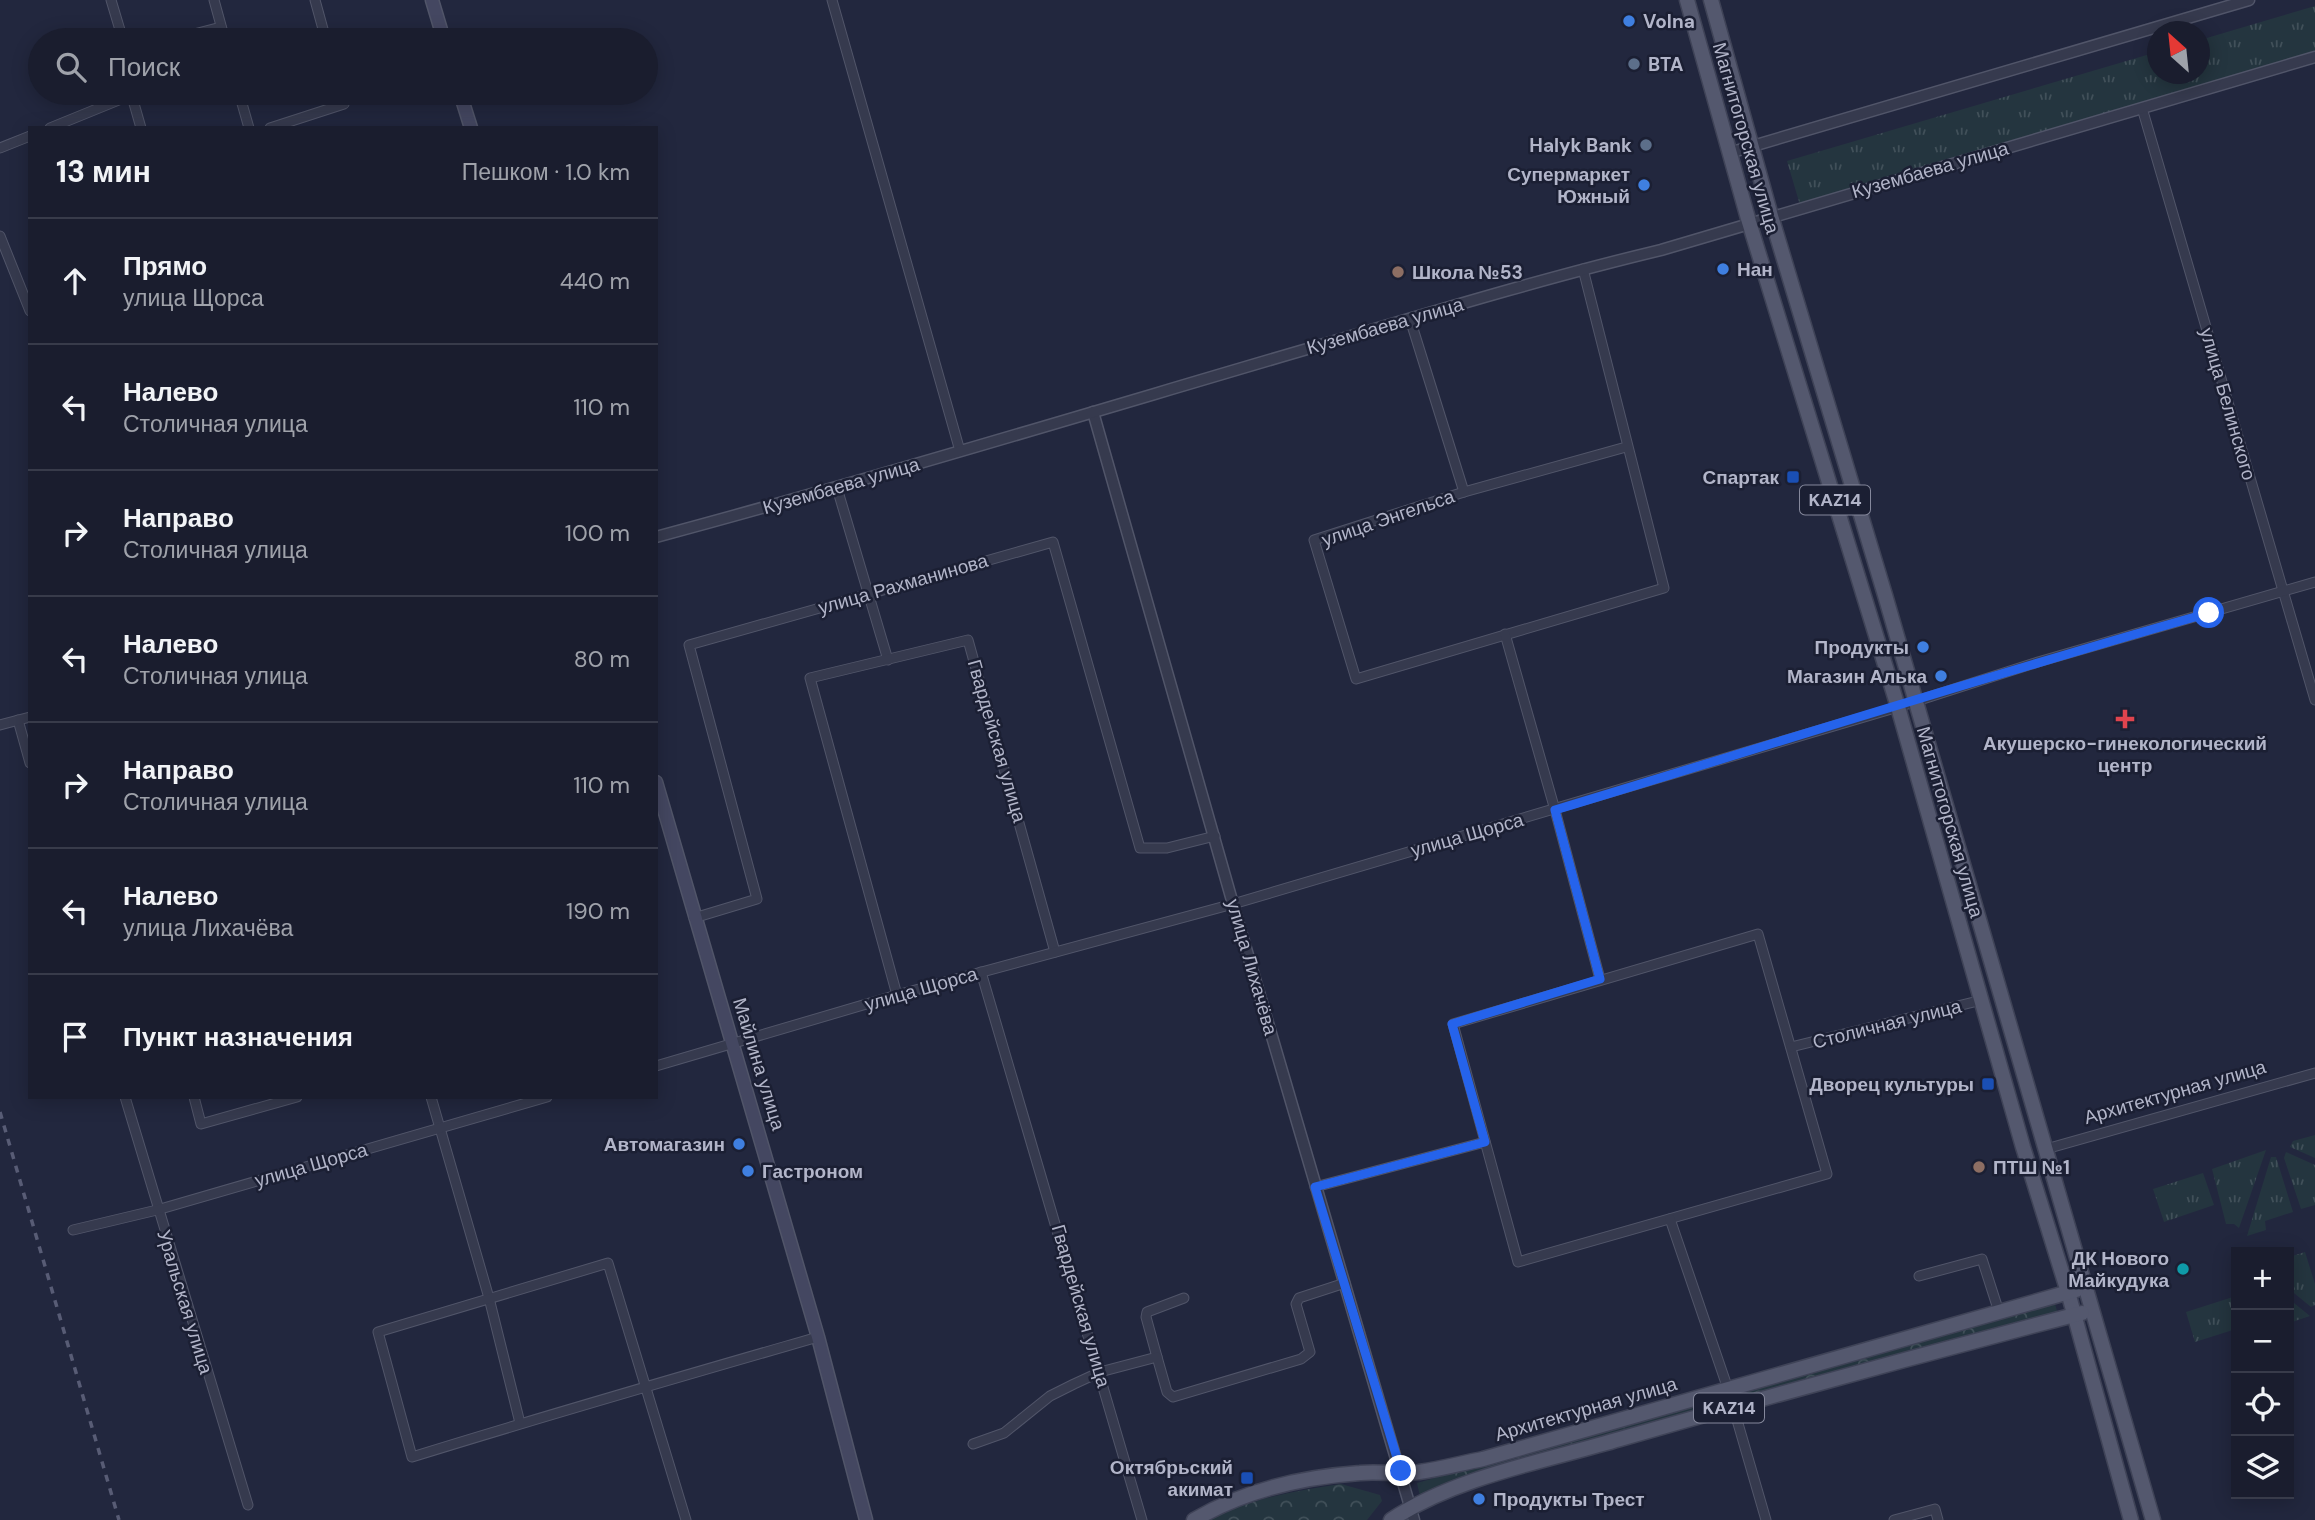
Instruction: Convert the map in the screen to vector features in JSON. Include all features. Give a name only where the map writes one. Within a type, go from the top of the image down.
[{"type":"main road","points":[[432,0],[440,28]]},
{"type":"main road","name":"Магнитогорская улица","points":[[1686,0],[1749,222],[1898,707],[2023,1147],[2068,1292],[2131,1520]]},
{"type":"main road","name":"Магнитогорская улица","points":[[1711,0],[1771,216],[1916,700],[2153,1520]]},
{"type":"main road","points":[[464,105],[470,126]]},
{"type":"main road","name":"Майлина улица","points":[[658,789],[818,1337],[866,1520]]},
{"type":"main road","points":[[2068,1292],[2087,1286]]},
{"type":"main road","name":"Архитектурная улица","points":[[1194,1520],[1228,1502],[1286,1485],[1358,1473],[1416,1473],[1483,1459],[2068,1292]]},
{"type":"main road","points":[[2074,1315],[2093,1310]]},
{"type":"main road","name":"Архитектурная улица","points":[[1391,1520],[1412,1514],[1442,1493],[1490,1477],[1733,1407],[2074,1315]]},
{"type":"street","points":[[111,0],[119,28]]},
{"type":"street","points":[[214,0],[221,27],[217,28]]},
{"type":"street","points":[[315,0],[323,28]]},
{"type":"street","points":[[832,0],[960,451]]},
{"type":"street","points":[[1729,153],[2249,0]]},
{"type":"street","name":"Кузембаева улица","points":[[658,536],[838,488],[1583,269],[1661,250],[2315,57]]},
{"type":"street","points":[[55,126],[105,105]]},
{"type":"street","points":[[134,105],[140,126]]},
{"type":"street","points":[[242,105],[247,126]]},
{"type":"street","points":[[282,126],[299,123],[342,105]]},
{"type":"street","name":"улица Белинского","points":[[2142,108],[2315,700]]},
{"type":"street","points":[[0,148],[28,137]]},
{"type":"street","points":[[0,236],[28,306]]},
{"type":"street","name":"улица Энгельса","points":[[1583,269],[1626,447],[1664,588],[1356,678],[1314,540],[1464,492],[1626,447]]},
{"type":"street","name":"улица Энгельса","points":[[1410,319],[1464,492]]},
{"type":"street","name":"улица Лихачёва","points":[[1093,412],[1233,904],[1412,1514]]},
{"type":"street","points":[[838,488],[888,660]]},
{"type":"street","name":"улица Рахманинова","points":[[694,918],[757,899],[689,645],[1053,542],[1140,848],[1167,848],[1215,836]]},
{"type":"street","name":"улица Щорса","points":[[658,1065],[897,995],[1233,904],[1898,707],[2038,662],[2315,582]]},
{"type":"street","points":[[1505,634],[1600,979]]},
{"type":"street","name":"Гвардейская улица","points":[[897,995],[810,678],[968,640],[1055,952]]},
{"type":"street","points":[[0,725],[28,718]]},
{"type":"street","points":[[18,720],[28,756]]},
{"type":"street","name":"Столичная улица","points":[[1758,934],[1827,1174],[1518,1262],[1452,1024],[1600,979],[1758,934]]},
{"type":"street","name":"Гвардейская улица","points":[[981,972],[1142,1520]]},
{"type":"street","name":"Столичная улица","points":[[1791,1047],[1982,1000]]},
{"type":"street","name":"Архитектурная улица","points":[[2046,1150],[2124,1125],[2315,1073]]},
{"type":"street","name":"Уральская улица","points":[[126,1099],[248,1506]]},
{"type":"street","points":[[195,1099],[201,1124],[290,1099]]},
{"type":"street","points":[[432,1099],[489,1298],[520,1423]]},
{"type":"street","name":"улица Щорса","points":[[73,1230],[158,1210],[540,1099]]},
{"type":"street","points":[[1315,1187],[1485,1142]]},
{"type":"street","points":[[1670,1219],[1728,1389],[1766,1520]]},
{"type":"street","points":[[1919,1276],[1982,1259],[1999,1312]]},
{"type":"street","points":[[686,1520],[646,1387],[608,1263],[378,1332],[412,1457],[520,1423],[646,1387],[818,1337]]},
{"type":"street","points":[[1184,1298],[1147,1312],[1146,1317],[1167,1392],[1173,1397],[1301,1359],[1310,1352],[1296,1304],[1299,1298],[1345,1283]]},
{"type":"street","points":[[973,1444],[1004,1433],[1050,1396],[1100,1372],[1157,1357]]},
{"type":"street","points":[[1894,1520],[1935,1509],[1938,1520]]},
{"type":"green space","points":[[2315,6],[2315,55],[1800,205],[1787,161],[2147,55],[2147,84],[2210,84],[2210,37]]},
{"type":"green space","points":[[2315,1135],[2315,1158],[2290,1147],[2293,1141]]},
{"type":"green space","points":[[2266,1150],[2239,1228],[2234,1224],[2226,1224],[2212,1169]]},
{"type":"green space","points":[[2286,1152],[2315,1165],[2315,1205],[2301,1209],[2284,1158]]},
{"type":"green space","points":[[2271,1157],[2276,1157],[2293,1212],[2265,1221],[2266,1230],[2247,1236]]},
{"type":"green space","points":[[2203,1173],[2214,1205],[2164,1222],[2153,1189]]},
{"type":"green space","points":[[2305,1252],[2315,1284],[2315,1305],[2311,1307],[2294,1293],[2294,1255]]},
{"type":"green space","points":[[2231,1298],[2231,1331],[2195,1342],[2186,1312]]},
{"type":"green space","points":[[2054,1301],[2058,1314],[1723,1408],[1719,1395]]},
{"type":"green space","points":[[2294,1303],[2310,1316],[2294,1321]]},
{"type":"green space","points":[[1710,1399],[1713,1410],[1420,1496],[1417,1483]]},
{"type":"green space","points":[[1341,1484],[1380,1495],[1382,1501],[1367,1520],[1209,1520],[1257,1501]]},
{"type":"railway","points":[[0,1112],[119,1520]]},
{"type":"place","name":"Volna","points":[[1629,21]]},
{"type":"place","name":"BTA","points":[[1634,64]]},
{"type":"place","name":"Halyk Bank","points":[[1646,145]]},
{"type":"place","name":"Супермаркет Южный","points":[[1644,185]]},
{"type":"place","name":"Нан","points":[[1723,269]]},
{"type":"place","name":"Школа №53","points":[[1398,272]]},
{"type":"place","name":"Спартак","points":[[1793,477]]},
{"type":"place","name":"Продукты","points":[[1923,647]]},
{"type":"place","name":"Магазин Алька","points":[[1941,676]]},
{"type":"place","name":"Акушерско-гинекологический центр","points":[[2125,719]]},
{"type":"place","name":"Дворец культуры","points":[[1988,1084]]},
{"type":"place","name":"Автомагазин","points":[[739,1144]]},
{"type":"place","name":"ПТШ №1","points":[[1979,1167]]},
{"type":"place","name":"Гастроном","points":[[748,1171]]},
{"type":"place","name":"ДК Нового Майкудука","points":[[2183,1269]]},
{"type":"place","name":"Октябрьский акимат","points":[[1247,1478]]},
{"type":"place","name":"Продукты Трест","points":[[1479,1499]]},
{"type":"route","points":[[1401,1471],[1315,1187],[1485,1142],[1452,1024],[1600,979],[1555,810],[2038,662],[2209,613]]}]
